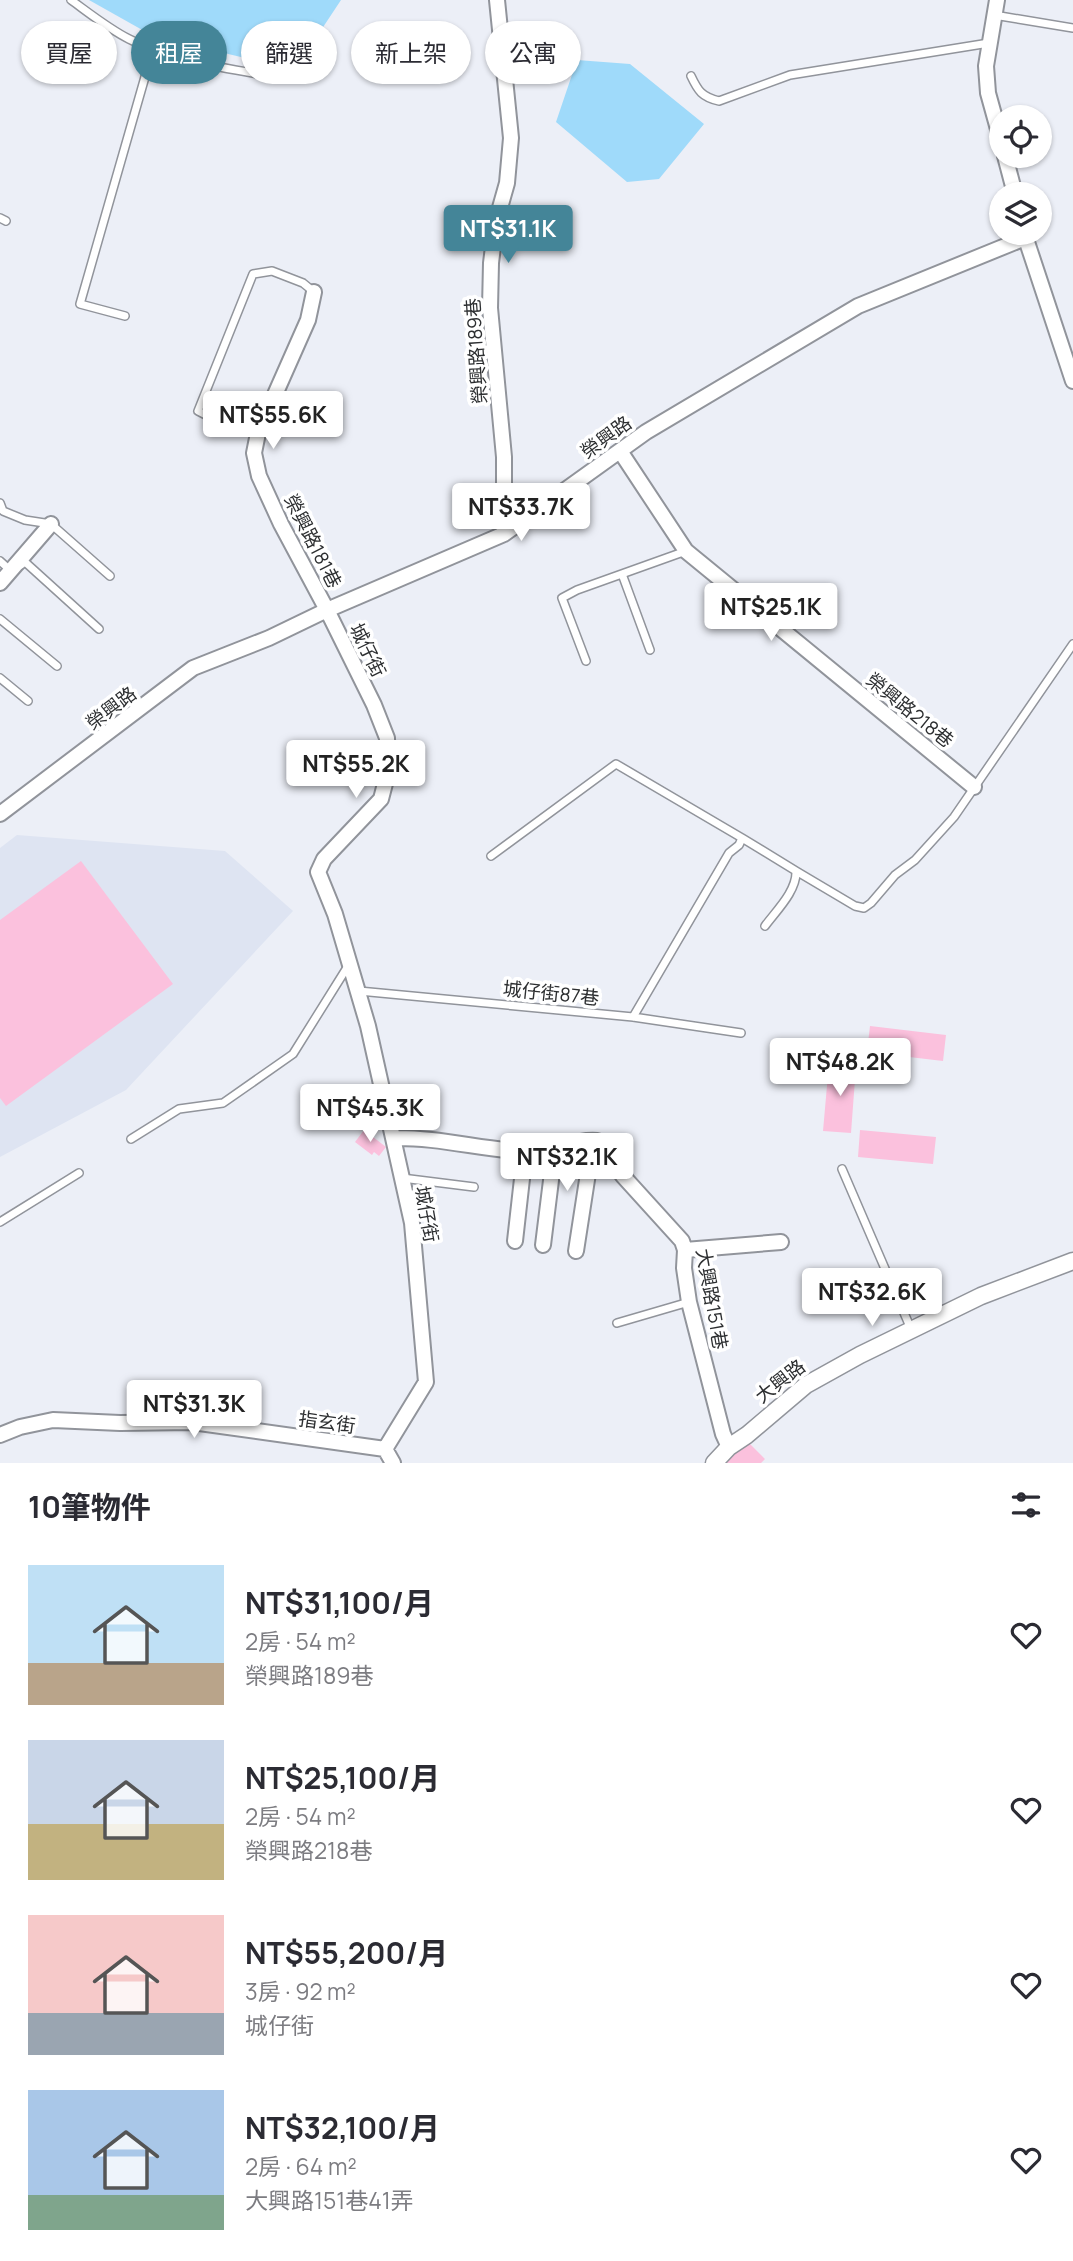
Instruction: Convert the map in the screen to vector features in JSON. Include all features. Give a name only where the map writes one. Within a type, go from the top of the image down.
[{"type":"street","name":"榮興路189巷","points":[[497,0],[511,138],[507,183],[496,222],[490,296],[504,457],[504,534]]},
{"type":"street","points":[[991,105],[986,66],[997,0]]},
{"type":"street","name":"榮興路","points":[[0,814],[193,668],[269,638],[327,610],[504,534],[646,432],[858,306],[1001,245]]},
{"type":"street","points":[[1028,245],[1073,381]]},
{"type":"street","name":"榮興路181巷","points":[[314,292],[308,320],[258,433],[254,453],[260,476],[281,524],[327,610]]},
{"type":"street","name":"榮興路218巷","points":[[620,451],[686,551],[974,788]]},
{"type":"street","points":[[0,583],[5,566],[51,524]]},
{"type":"street","name":"城仔街","points":[[327,610],[374,705],[387,738],[388,772],[381,799],[324,859],[318,872],[354,975],[368,1026],[412,1223],[426,1382],[385,1450]]},
{"type":"street","points":[[393,1138],[424,1138],[477,1148],[525,1152],[555,1148],[583,1140],[593,1141],[576,1251]]},
{"type":"street","name":"大興路151巷","points":[[593,1141],[597,1142],[623,1176],[682,1241],[689,1302],[723,1434],[729,1447]]},
{"type":"street","points":[[543,1245],[555,1148]]},
{"type":"street","points":[[515,1241],[525,1152]]},
{"type":"street","points":[[685,1250],[781,1242]]},
{"type":"street","name":"大興路","points":[[714,1463],[729,1447],[806,1385],[911,1329],[981,1296],[1073,1261]]},
{"type":"street","name":"指玄街","points":[[0,1435],[20,1427],[53,1420],[192,1422],[385,1450]]},
{"type":"street","points":[[385,1450],[393,1463]]},
{"type":"lane","points":[[71,0],[131,40]]},
{"type":"lane","points":[[993,15],[1073,28]]},
{"type":"lane","points":[[691,76],[699,93],[719,101],[790,75],[989,43]]},
{"type":"lane","points":[[125,316],[80,304],[143,84]]},
{"type":"lane","points":[[258,433],[225,425],[198,411],[253,274],[272,271],[303,283],[314,292]]},
{"type":"lane","points":[[0,503],[3,511],[25,520],[51,524],[110,576]]},
{"type":"lane","points":[[586,661],[562,598],[686,551]]},
{"type":"lane","points":[[5,566],[25,562],[99,629]]},
{"type":"lane","points":[[622,574],[650,650]]},
{"type":"lane","points":[[0,619],[57,666]]},
{"type":"lane","points":[[491,856],[616,764],[855,906],[864,908],[895,875],[915,860],[954,817],[1073,644]]},
{"type":"lane","points":[[0,678],[28,701]]},
{"type":"lane","points":[[633,1017],[729,853],[739,845],[742,838]]},
{"type":"lane","points":[[765,926],[790,893],[797,877],[796,871]]},
{"type":"lane","points":[[131,1139],[179,1109],[223,1103],[293,1054],[354,975]]},
{"type":"lane","name":"城仔街87巷","points":[[354,975],[741,1033]]},
{"type":"lane","points":[[842,1169],[911,1329]]},
{"type":"lane","points":[[0,1222],[79,1172]]},
{"type":"lane","points":[[401,1178],[474,1187]]},
{"type":"lane","points":[[617,1323],[689,1302]]},
{"type":"shaded area","points":[[17,835],[225,851],[293,911],[126,1090],[0,1157],[0,848]]},
{"type":"water","points":[[89,0],[341,0],[327,21],[241,21],[241,57],[227,54],[227,21],[131,21],[131,24]]},
{"type":"water","points":[[581,60],[630,64],[704,124],[659,179],[627,182],[556,122],[569,84],[581,84]]},
{"type":"building","points":[[81,861],[173,984],[6,1106],[0,1098],[0,920]]},
{"type":"building","points":[[870,1026],[946,1035],[943,1061],[867,1052]]},
{"type":"building","points":[[829,1063],[856,1066],[851,1133],[823,1131]]},
{"type":"building","points":[[364,1130],[386,1147],[379,1156],[374,1152],[372,1155],[355,1142]]},
{"type":"building","points":[[860,1130],[936,1137],[933,1164],[858,1157]]},
{"type":"building","points":[[748,1442],[765,1459],[761,1463],[725,1463]]}]
